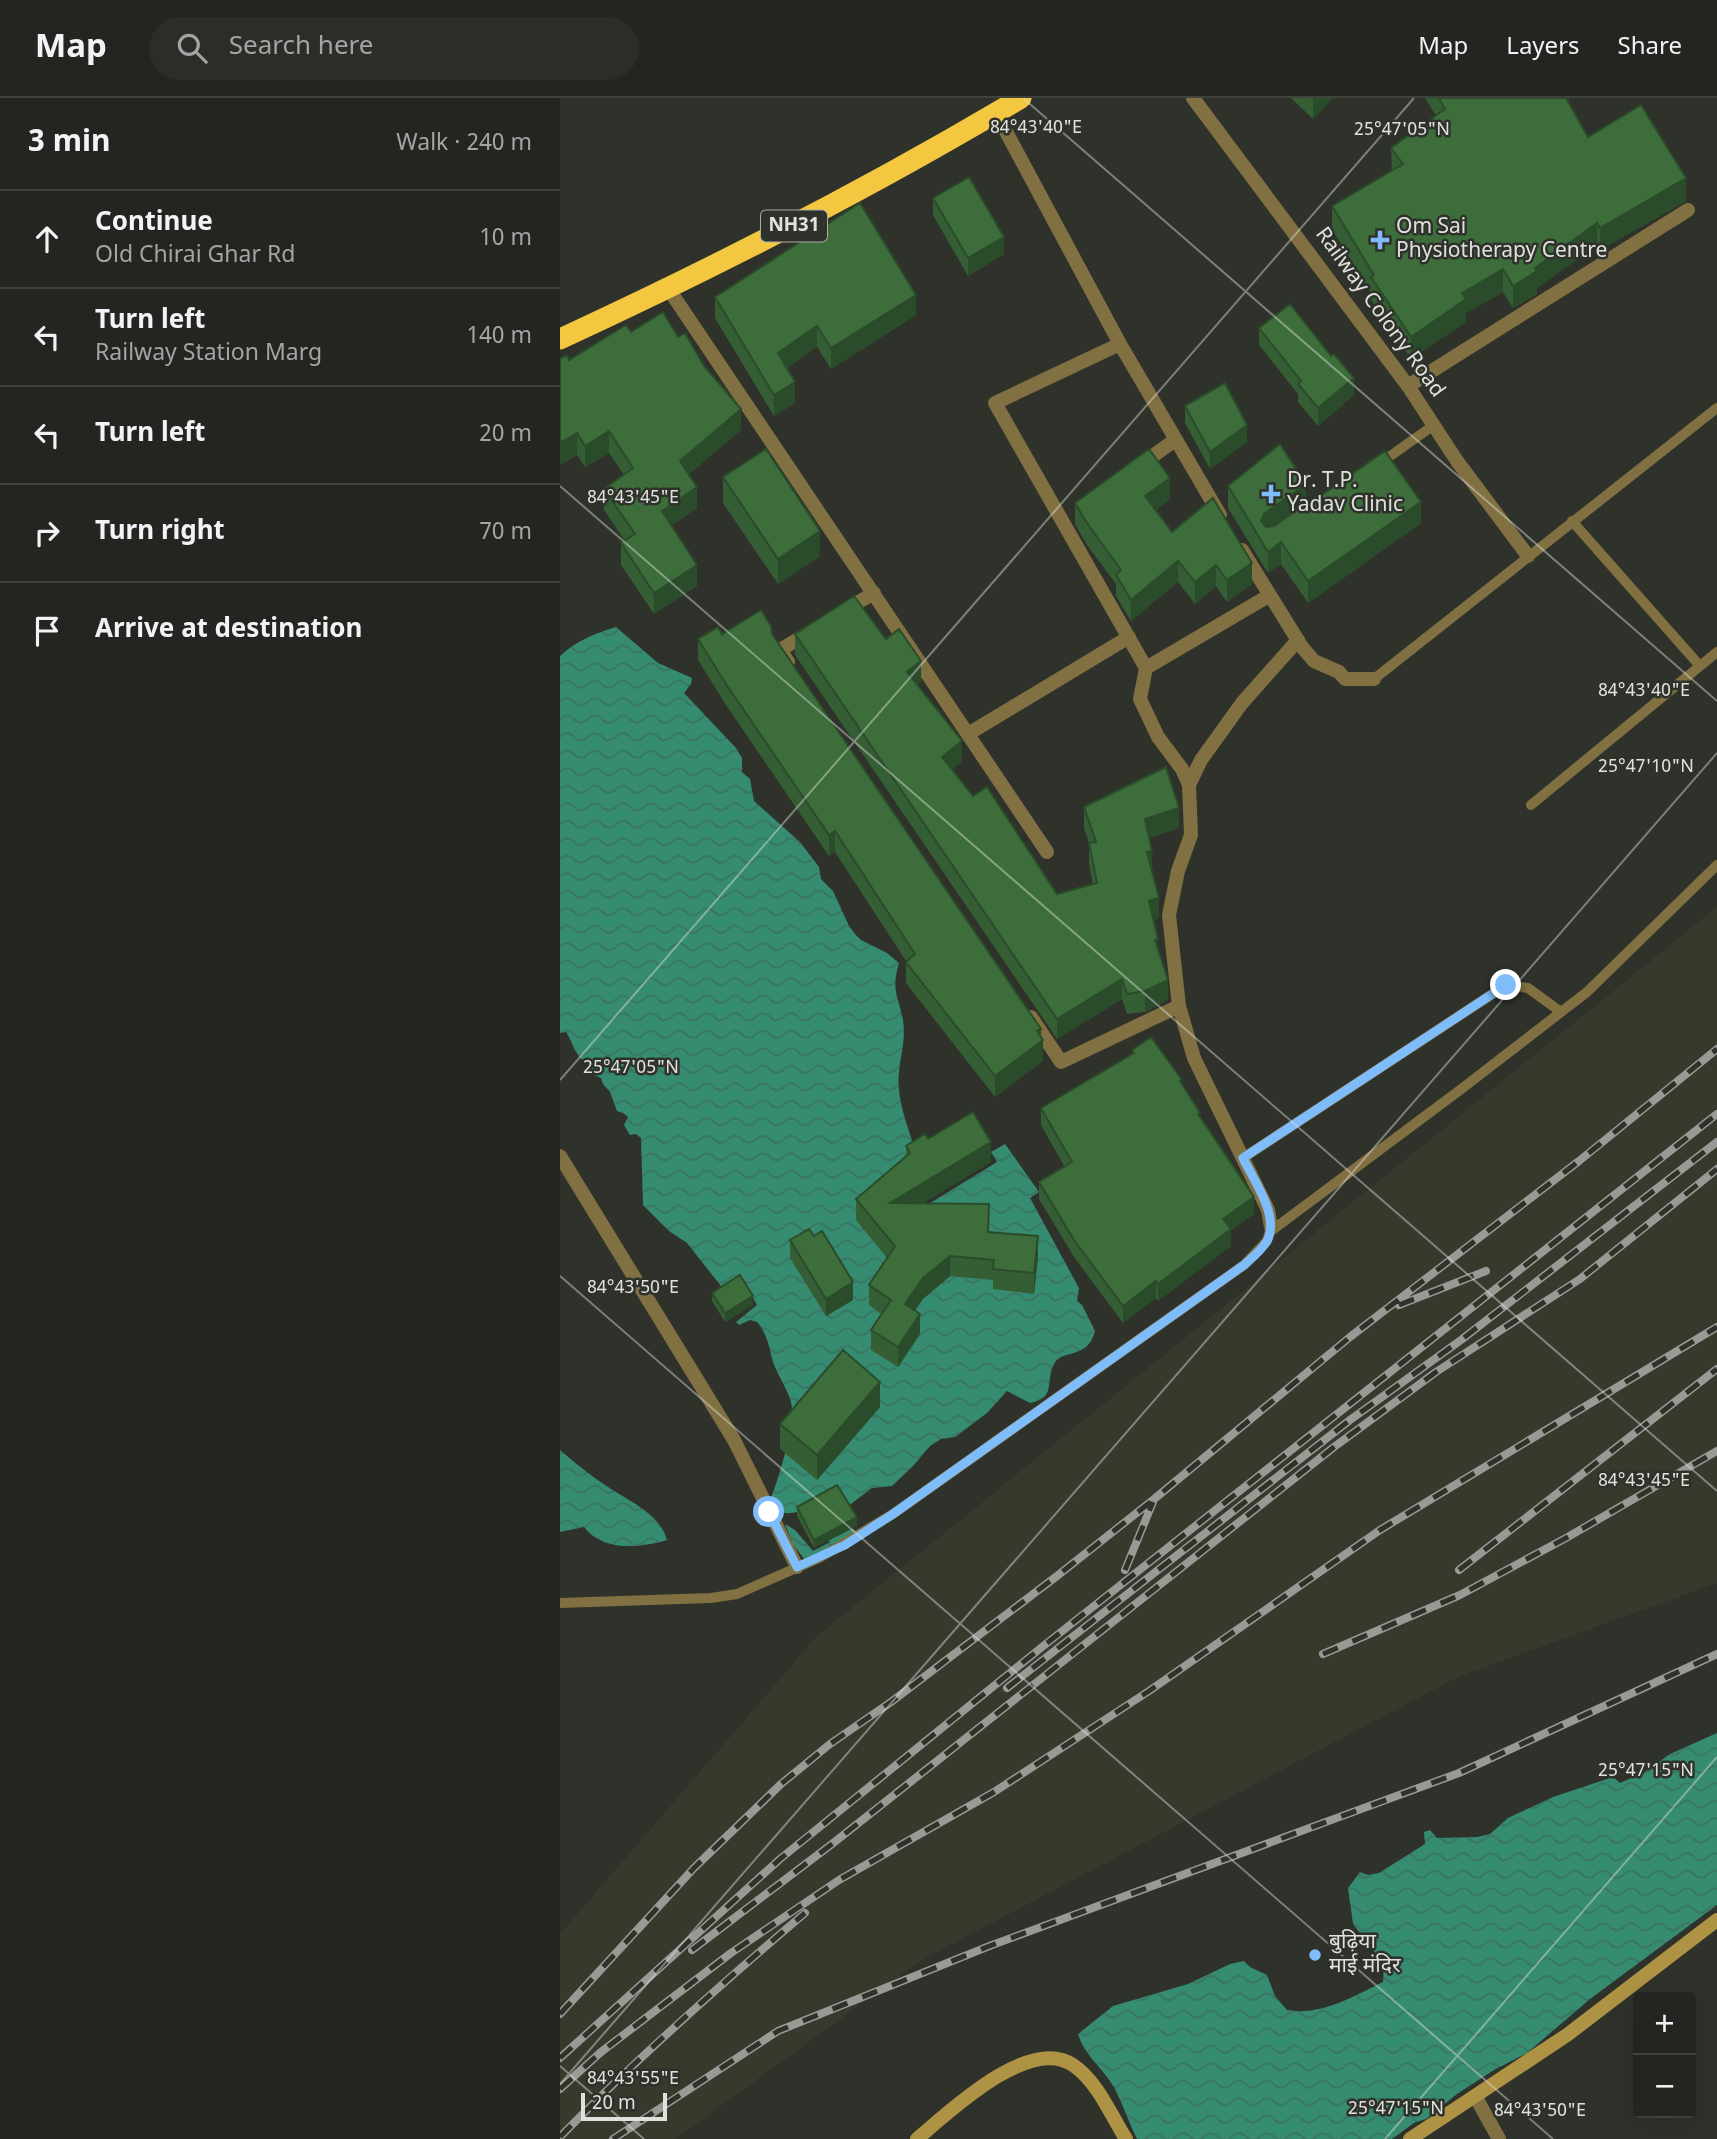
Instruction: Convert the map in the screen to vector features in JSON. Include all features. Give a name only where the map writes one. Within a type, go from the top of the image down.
[{"type":"highway","name":"NH31","points":[[560,339],[772,237],[949,142],[1021,98]]},
{"type":"street","name":"Railway Colony Road","points":[[1193,98],[1408,386],[1457,461],[1528,556]]},
{"type":"street","points":[[996,113],[1120,344],[1175,440],[1298,640],[1314,661],[1339,672],[1345,679],[1374,679]]},
{"type":"street","points":[[1408,386],[1688,210]]},
{"type":"street","points":[[668,288],[1047,852]]},
{"type":"street","points":[[1120,344],[995,403],[1069,517],[1146,668],[1140,699],[1158,737],[1182,769],[1189,785],[1191,835],[1178,871],[1168,915],[1178,1006],[1194,1058],[1268,1210],[1271,1229]]},
{"type":"street","points":[[1130,472],[1175,440]]},
{"type":"street","points":[[796,673],[780,650],[874,593]]},
{"type":"street","points":[[1146,668],[1270,595]]},
{"type":"street","points":[[968,734],[1129,637]]},
{"type":"street","points":[[1189,785],[1201,760],[1242,703],[1298,640]]},
{"type":"street","points":[[1022,1004],[1061,1062],[1178,1006]]},
{"type":"street","points":[[560,1156],[734,1440],[797,1567]]},
{"type":"street","points":[[1410,2139],[1567,2035],[1717,1920]]},
{"type":"street","points":[[917,2139],[976,2090],[1014,2068],[1043,2058],[1072,2064],[1085,2075],[1126,2139]]},
{"type":"street","points":[[1475,2096],[1499,2139]]},
{"type":"lane","points":[[1374,679],[1717,408]]},
{"type":"lane","points":[[1368,471],[1434,425]]},
{"type":"lane","points":[[1572,521],[1700,666]]},
{"type":"lane","points":[[1531,805],[1717,652]]},
{"type":"lane","points":[[560,1603],[711,1598],[737,1594],[845,1545],[893,1514],[1244,1265],[1258,1252],[1271,1229],[1587,992],[1717,865]]},
{"type":"lane","points":[[1243,1158],[1506,985],[1528,988],[1562,1012]]},
{"type":"shaded area","points":[[1717,907],[1717,1583],[1458,1677],[922,1960],[675,2139],[560,2139],[560,1934],[817,1636]]},
{"type":"water","points":[[616,627],[658,663],[692,678],[684,693],[736,748],[742,758],[742,772],[750,779],[754,801],[800,842],[819,867],[821,879],[833,891],[855,934],[899,963],[895,987],[904,1029],[899,1090],[916,1153],[904,1167],[927,1205],[997,1162],[991,1152],[1005,1144],[1039,1192],[1030,1198],[1079,1288],[1077,1301],[1082,1305],[1095,1331],[1087,1346],[1057,1359],[1051,1370],[1049,1388],[1044,1397],[1030,1403],[1007,1391],[987,1413],[955,1437],[941,1439],[930,1446],[892,1486],[872,1488],[843,1510],[844,1519],[857,1533],[845,1543],[804,1559],[793,1544],[785,1524],[795,1530],[813,1551],[830,1542],[799,1511],[781,1512],[772,1503],[771,1498],[789,1436],[792,1411],[791,1402],[760,1326],[750,1320],[739,1325],[736,1322],[757,1305],[742,1279],[724,1290],[687,1243],[669,1231],[643,1205],[641,1138],[636,1134],[630,1135],[624,1125],[628,1117],[617,1111],[601,1078],[594,1075],[580,1058],[566,1032],[560,1033],[560,656],[586,638]]},
{"type":"water","points":[[560,1450],[595,1478],[651,1515],[667,1540],[622,1546],[601,1541],[584,1527],[560,1532]]},
{"type":"water","points":[[1717,1733],[1717,1905],[1590,1999],[1527,2053],[1494,2070],[1457,2094],[1426,2119],[1414,2123],[1392,2139],[1137,2139],[1115,2089],[1085,2049],[1078,2034],[1113,2006],[1188,1984],[1230,1964],[1244,1961],[1267,1975],[1275,1996],[1287,2010],[1324,2008],[1348,1999],[1383,1982],[1384,1964],[1353,1924],[1348,1888],[1360,1872],[1368,1875],[1379,1873],[1425,1844],[1424,1832],[1430,1830],[1437,1838],[1490,1834],[1508,1818],[1553,1797],[1613,1777],[1620,1783],[1645,1772],[1670,1754]]},
{"type":"building","points":[[1439,98],[1566,98],[1588,137],[1641,105],[1686,178],[1600,228],[1597,223],[1535,268],[1537,271],[1513,286],[1503,269],[1462,293],[1466,299],[1411,337],[1371,277],[1374,275],[1332,206],[1403,164],[1391,148],[1445,109]]},
{"type":"building","points":[[969,177],[1004,237],[968,258],[933,198]]},
{"type":"building","points":[[860,203],[916,295],[831,348],[817,326],[778,353],[795,382],[774,395],[715,297]]},
{"type":"building","points":[[1290,304],[1331,356],[1334,354],[1354,378],[1318,408],[1298,384],[1301,381],[1259,328]]},
{"type":"building","points":[[663,312],[678,337],[685,333],[704,366],[741,409],[680,461],[697,487],[662,511],[697,565],[654,593],[621,543],[635,534],[604,489],[633,468],[609,431],[585,446],[577,433],[560,443],[560,359],[567,355],[569,360],[626,325],[631,332]]},
{"type":"building","points":[[1225,383],[1247,425],[1210,452],[1185,406]]},
{"type":"building","points":[[1280,444],[1306,484],[1264,514],[1261,521],[1266,527],[1274,526],[1385,451],[1421,502],[1308,581],[1281,542],[1268,552],[1228,486]]},
{"type":"building","points":[[766,449],[820,531],[778,559],[723,477]]},
{"type":"building","points":[[1149,449],[1170,478],[1145,496],[1172,532],[1213,498],[1252,563],[1227,580],[1216,565],[1195,582],[1178,561],[1131,600],[1116,575],[1121,570],[1075,503]]},
{"type":"building","points":[[854,596],[886,639],[899,629],[921,661],[907,672],[962,741],[942,757],[973,796],[987,787],[1057,894],[1097,883],[1089,843],[1096,842],[1084,807],[1166,767],[1179,808],[1145,819],[1152,851],[1147,852],[1159,898],[1149,901],[1158,939],[1155,940],[1168,980],[1145,991],[1127,994],[1122,979],[1057,1019],[795,634]]},
{"type":"building","points":[[761,610],[771,626],[772,634],[1041,1029],[1037,1031],[1043,1040],[995,1076],[906,962],[915,954],[835,831],[829,835],[698,639],[718,627],[722,634]]},
{"type":"building","points":[[1151,1037],[1182,1080],[1180,1081],[1200,1113],[1198,1114],[1254,1197],[1223,1219],[1231,1229],[1158,1284],[1156,1281],[1123,1306],[1074,1240],[1039,1182],[1072,1162],[1041,1108],[1134,1053],[1132,1050]]},
{"type":"building","points":[[973,1112],[991,1142],[890,1203],[989,1204],[988,1232],[1038,1236],[1034,1273],[993,1269],[994,1260],[950,1256],[923,1278],[905,1304],[920,1314],[898,1347],[871,1330],[891,1300],[869,1285],[895,1246],[856,1199],[910,1153],[906,1146],[925,1134],[928,1139]]},
{"type":"building","points":[[809,1229],[814,1236],[822,1231],[853,1282],[826,1299],[790,1240]]},
{"type":"building","points":[[740,1275],[753,1296],[725,1313],[712,1293]]},
{"type":"building","points":[[843,1350],[880,1382],[817,1455],[780,1424]]},
{"type":"building","points":[[837,1485],[857,1517],[814,1540],[797,1507]]},
{"type":"railway","points":[[560,2014],[694,1868],[781,1784],[830,1744],[891,1702],[1057,1576],[1350,1337],[1579,1161],[1717,1049]]},
{"type":"railway","points":[[560,2058],[780,1859],[1042,1647],[1717,1114]]},
{"type":"railway","points":[[1007,1688],[1350,1420],[1461,1340],[1717,1142]]},
{"type":"railway","points":[[692,1950],[832,1844],[1334,1447],[1436,1372],[1580,1279],[1717,1169]]},
{"type":"railway","points":[[1399,1305],[1486,1271]]},
{"type":"railway","points":[[560,2089],[601,2052],[731,1953],[839,1880],[994,1792],[1149,1691],[1380,1530],[1717,1327]]},
{"type":"railway","points":[[1459,1570],[1717,1369]]},
{"type":"railway","points":[[1323,1654],[1460,1595],[1717,1451]]},
{"type":"railway","points":[[1125,1570],[1153,1502]]},
{"type":"railway","points":[[613,2139],[778,2031],[992,1945],[1459,1773],[1717,1654]]},
{"type":"railway","points":[[560,2137],[679,2022],[805,1913]]},
{"type":"place","name":"Om Sai Physiotherapy Centre","points":[[1380,240]]},
{"type":"place","name":"Dr. T.P. Yadav Clinic","points":[[1271,494]]},
{"type":"place","name":"बुढ़िया माई मंदिर","points":[[1315,1955]]},
{"type":"route","points":[[769,1512],[797,1567],[845,1545],[893,1514],[1244,1265],[1267,1241],[1271,1221],[1243,1158],[1506,985]]}]
